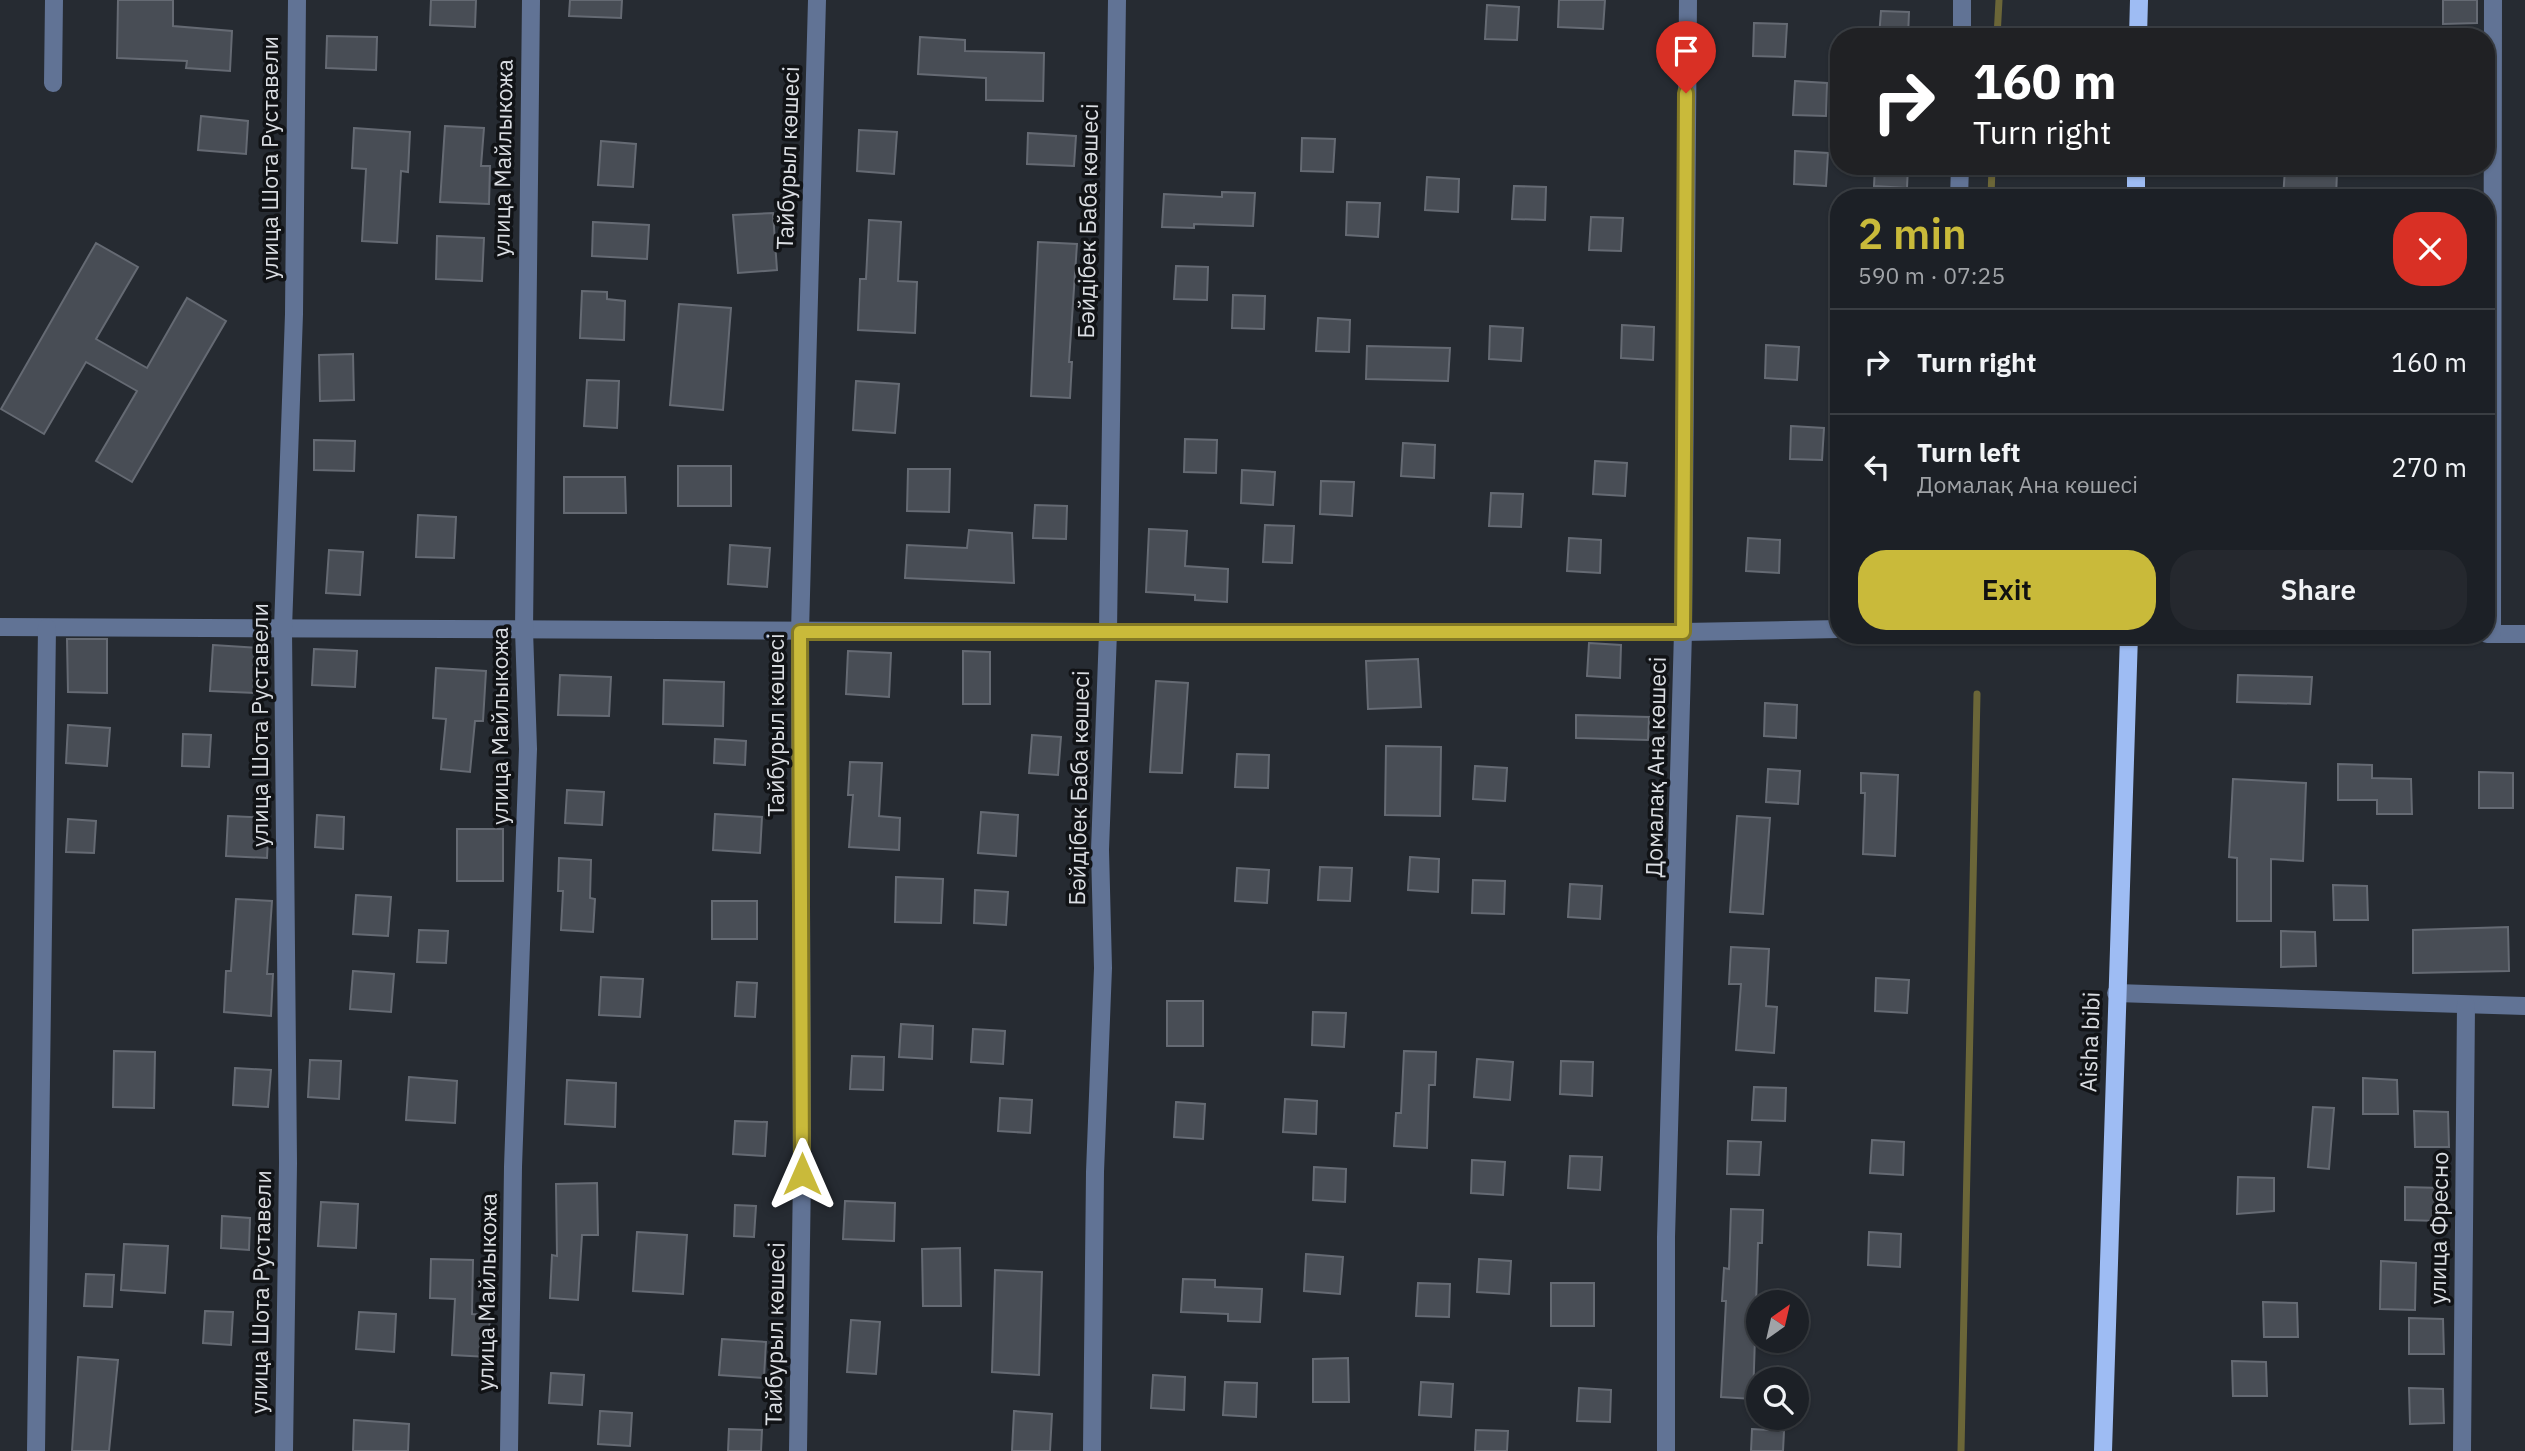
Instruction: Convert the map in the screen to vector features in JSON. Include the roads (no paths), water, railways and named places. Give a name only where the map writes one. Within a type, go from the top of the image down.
[{"type":"main road","points":[[2138,28],[2139,0]]},
{"type":"main road","name":"Aisha bibi","points":[[2104,1451],[2129,644]]},
{"type":"street","points":[[53,83],[54,0]]},
{"type":"street","name":"улица Шота Руставели","points":[[284,1451],[288,1163],[283,629],[294,314],[297,0]]},
{"type":"street","name":"улица Майлыкожа","points":[[509,1451],[513,1167],[528,749],[524,630],[531,0]]},
{"type":"street","name":"Тайбурыл көшесі","points":[[798,1451],[802,1174],[800,632],[817,0]]},
{"type":"street","name":"Бәйдібек Баба көшесі","points":[[1091,1451],[1095,1172],[1102,968],[1100,850],[1108,632],[1117,0]]},
{"type":"street","name":"Домалақ Ана көшесі","points":[[1666,1451],[1666,1237],[1683,632],[1688,0]]},
{"type":"street","points":[[1962,0],[1962,28]]},
{"type":"street","points":[[2493,0],[2493,28]]},
{"type":"street","points":[[0,627],[800,632],[1683,632],[1830,629]]},
{"type":"street","points":[[36,1451],[47,628]]},
{"type":"street","points":[[2495,634],[2525,634]]},
{"type":"street","points":[[2116,992],[2525,1006]]},
{"type":"street","name":"улица Фресно","points":[[2462,1451],[2466,1005]]},
{"type":"waterway","points":[[1997,28],[1999,0]]},
{"type":"waterway","points":[[1991,189],[1992,175]]},
{"type":"waterway","points":[[1961,1451],[1977,694]]}]
